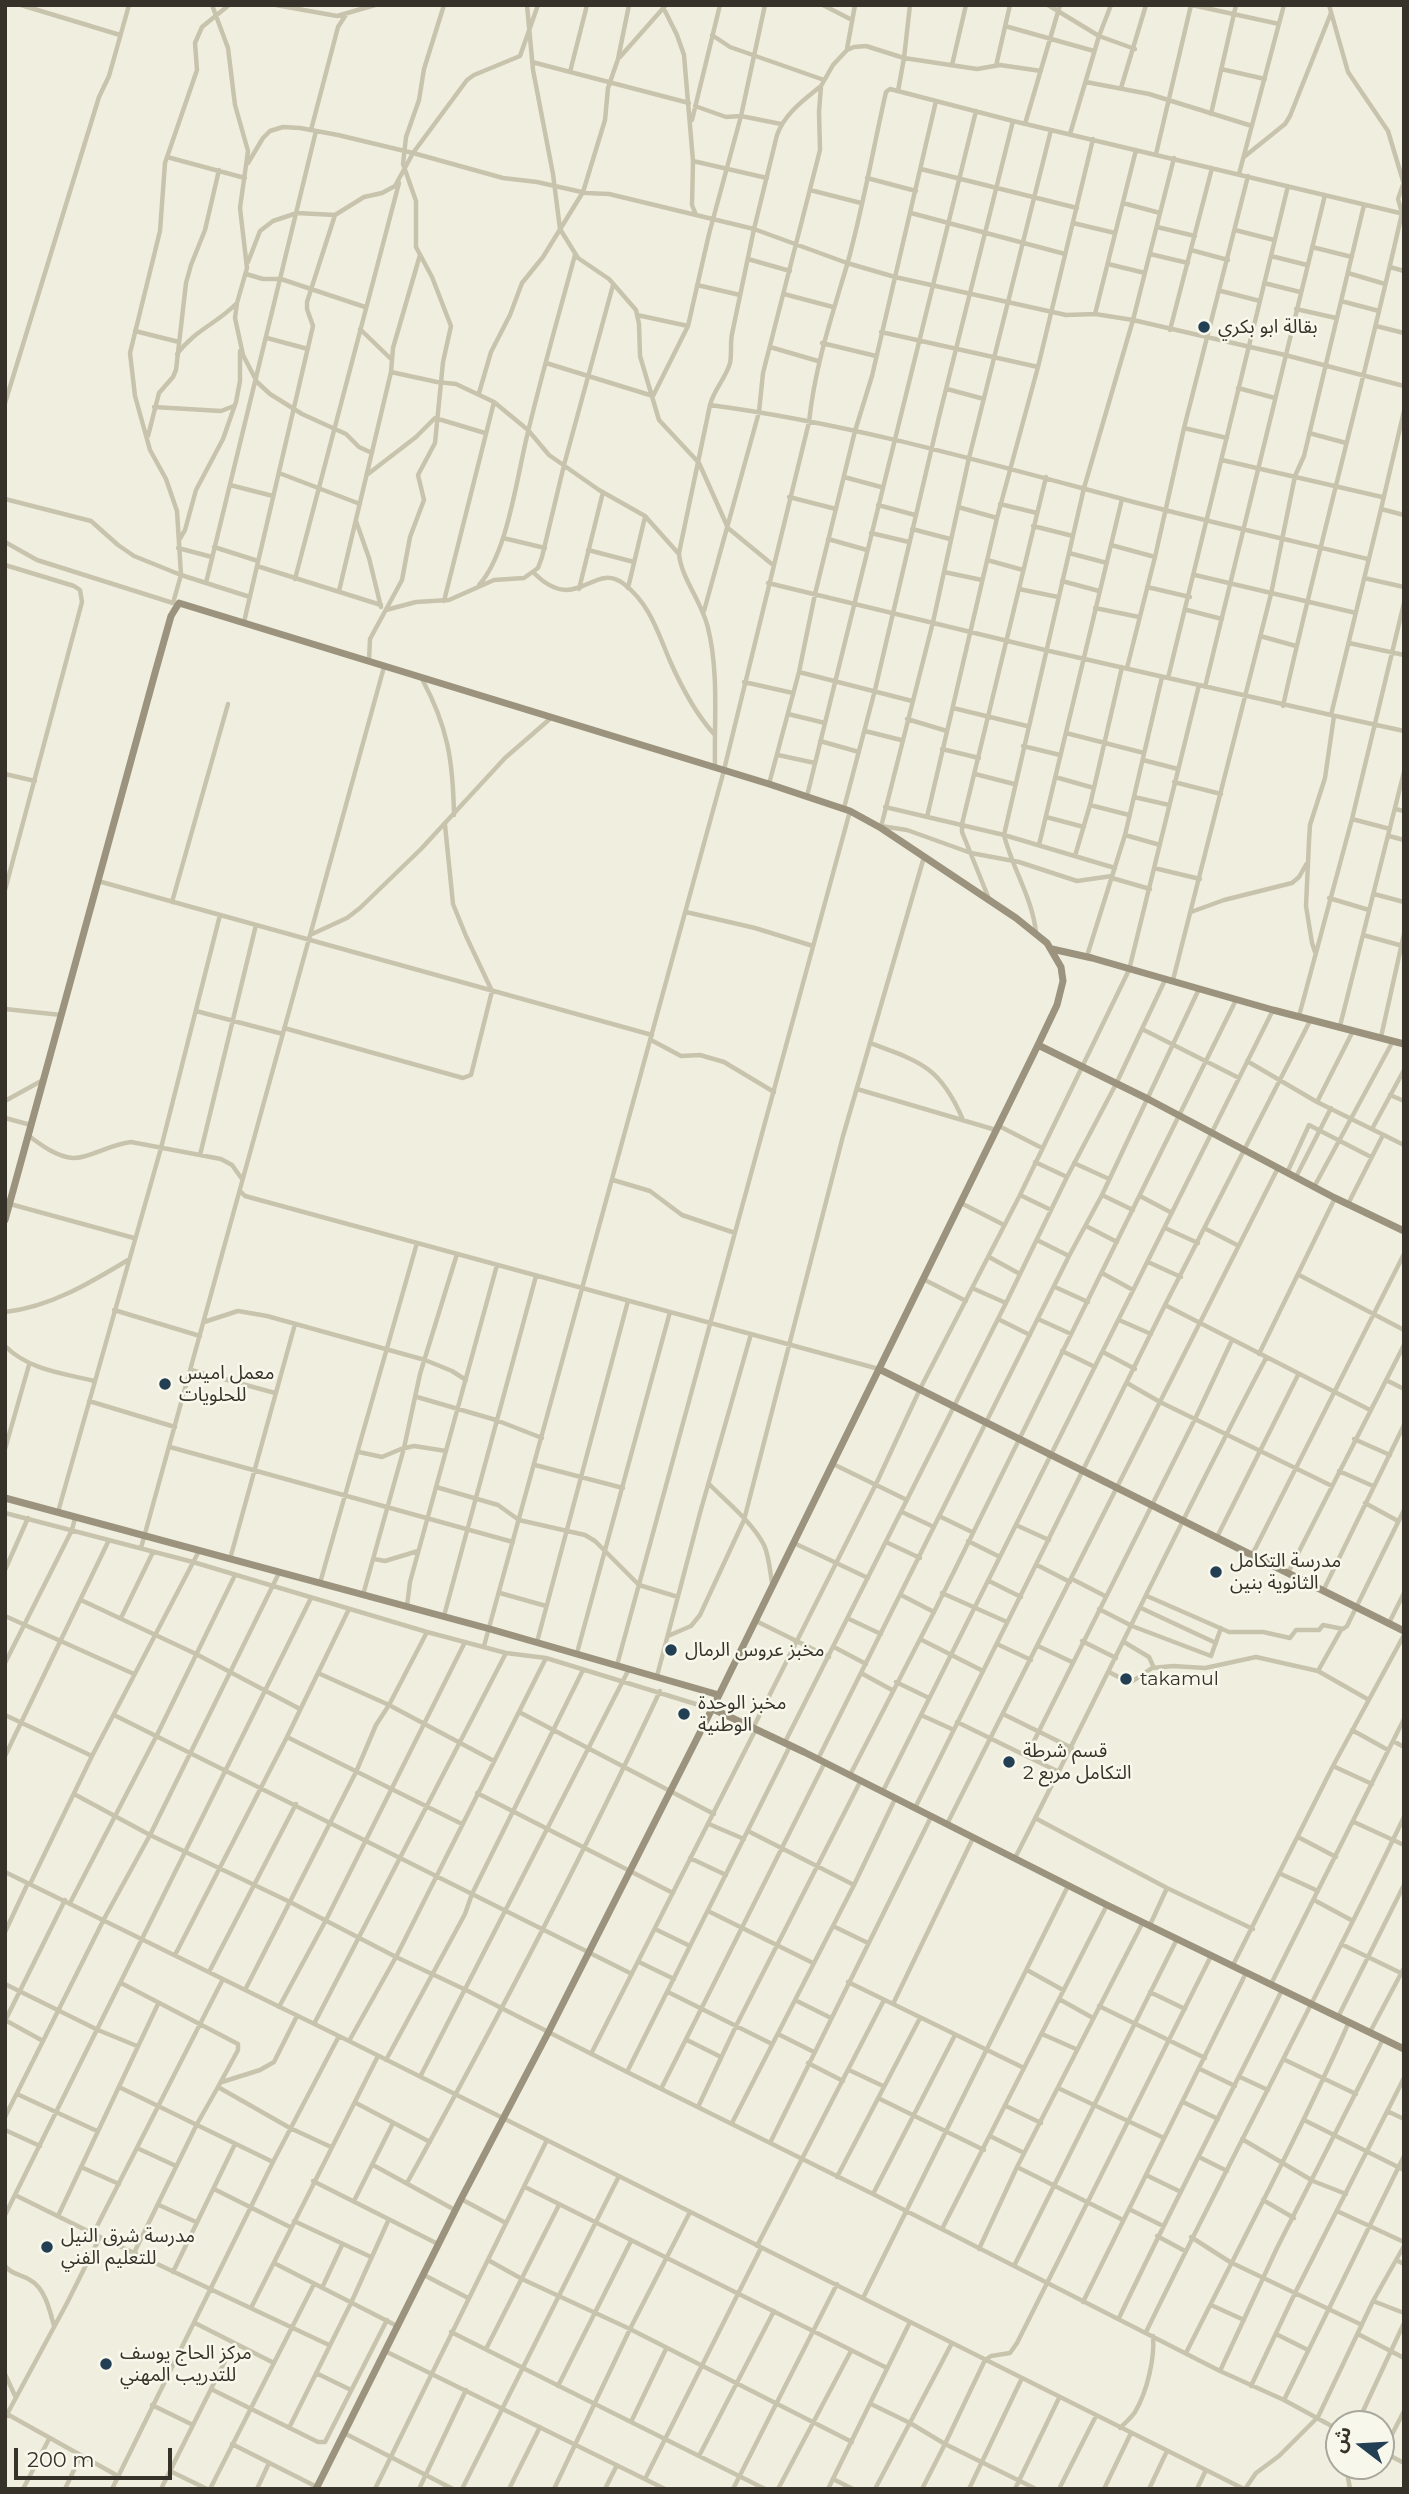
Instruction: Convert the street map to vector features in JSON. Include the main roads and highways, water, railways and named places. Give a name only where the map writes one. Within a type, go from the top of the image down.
[{"type":"place","name":"بقالة ابو بكري","points":[[1204,327]]},
{"type":"place","name":"معمل اميس للحلويات","points":[[165,1384]]},
{"type":"place","name":"مدرسة التكامل الثانوية بنين","points":[[1216,1572]]},
{"type":"place","name":"مخبز عروس الرمال","points":[[671,1650]]},
{"type":"place","name":"takamul","points":[[1126,1679]]},
{"type":"place","name":"مخبز الوحدة الوطنية","points":[[684,1714]]},
{"type":"place","name":"قسم شرطة التكامل مربع 2","points":[[1009,1762]]},
{"type":"place","name":"مدرسة شرق النيل للتعليم الفني","points":[[47,2247]]},
{"type":"place","name":"مركز الحاج يوسف للتدريب المهني","points":[[106,2364]]}]
